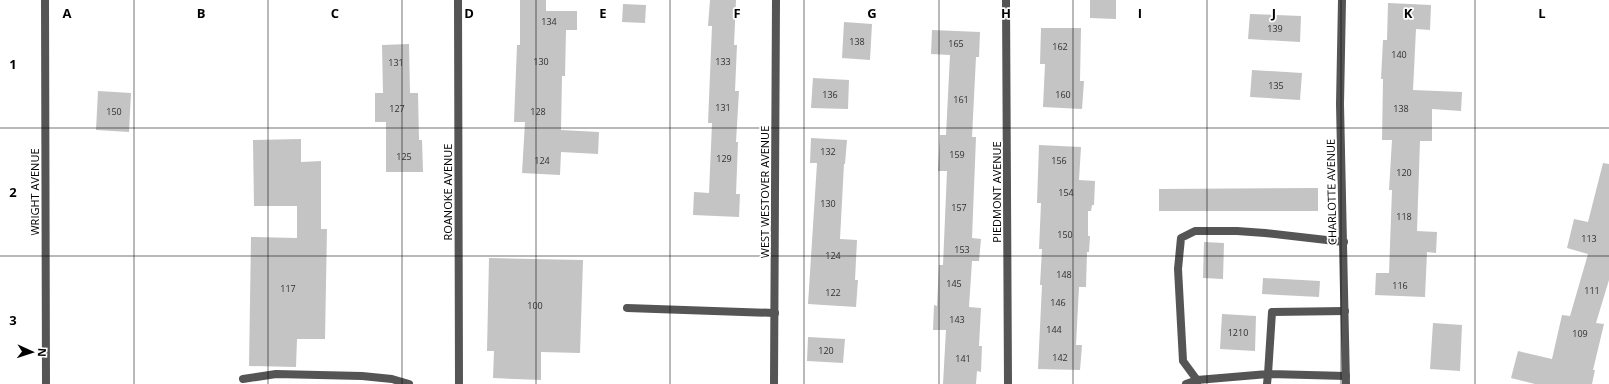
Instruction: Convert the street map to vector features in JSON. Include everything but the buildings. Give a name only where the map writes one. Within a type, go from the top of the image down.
[{"type":"street","name":"WRIGHT AVENUE","points":[[45,0],[46,384]]},
{"type":"street","name":"ROANOKE AVENUE","points":[[458,0],[459,384]]},
{"type":"street","name":"WEST WESTOVER AVENUE","points":[[774,384],[776,0]]},
{"type":"street","name":"PIEDMONT AVENUE","points":[[1006,0],[1008,384]]},
{"type":"street","name":"CHARLOTTE AVENUE","points":[[1342,0],[1340,104],[1346,380]]},
{"type":"street","points":[[1197,382],[1183,361],[1178,269],[1181,238],[1195,231],[1230,231],[1265,233],[1344,242]]},
{"type":"street","points":[[627,308],[775,313]]},
{"type":"street","points":[[1267,384],[1272,312],[1345,311]]},
{"type":"street","points":[[243,379],[276,374],[362,376],[392,379],[409,384]]},
{"type":"street","points":[[1186,384],[1268,374],[1346,380]]}]
